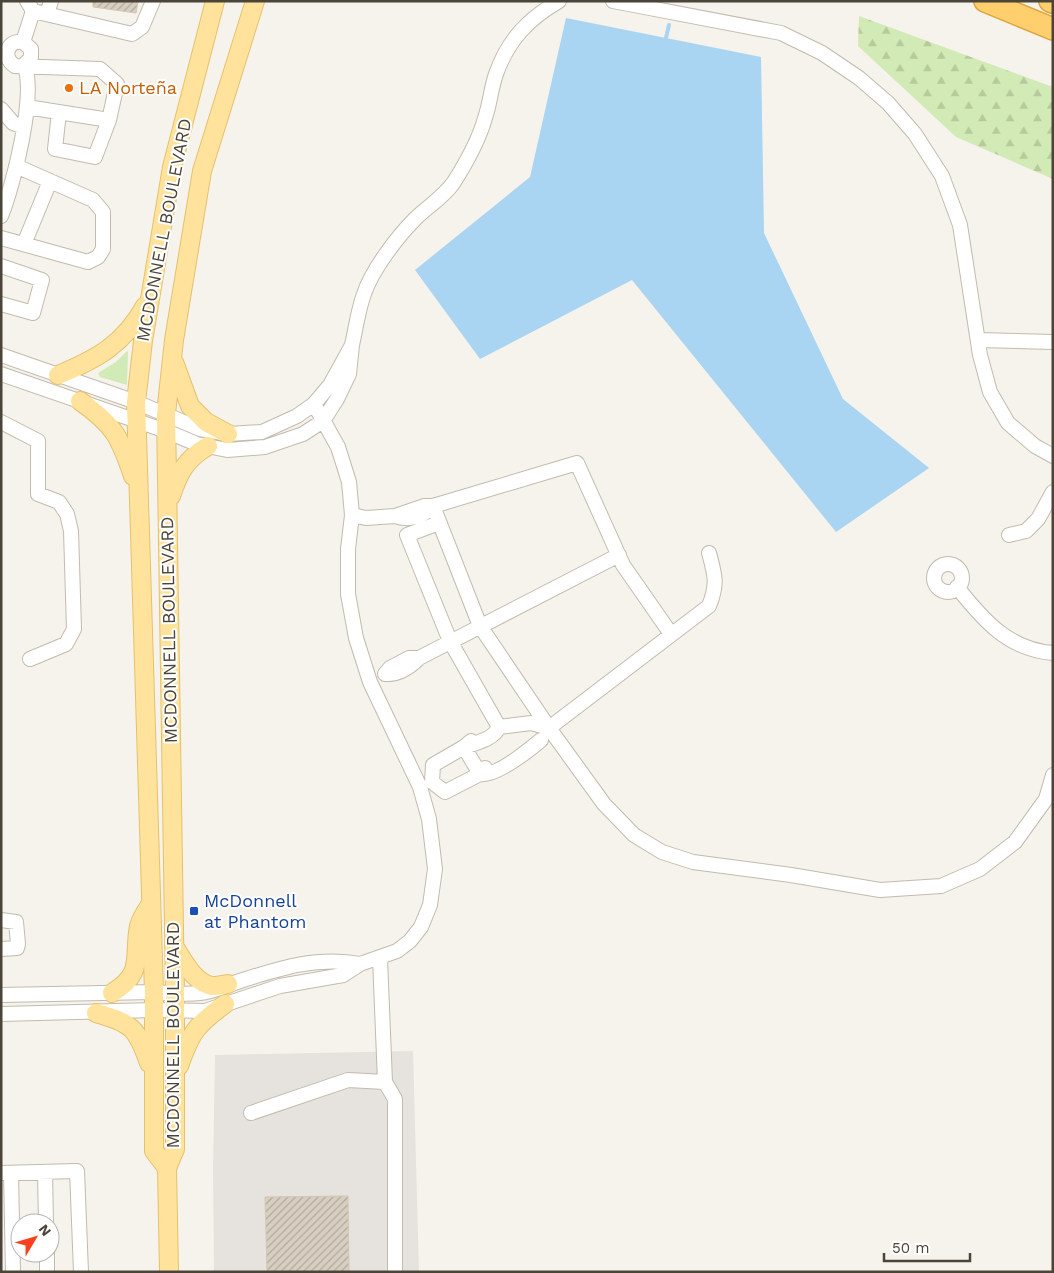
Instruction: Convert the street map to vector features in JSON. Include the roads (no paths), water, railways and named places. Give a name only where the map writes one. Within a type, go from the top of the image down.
[{"type":"highway","points":[[985,1],[1053,29]]},
{"type":"main road","name":"MCDONNELL BOULEVARD","points":[[215,1],[172,168],[142,341],[136,402],[154,992],[154,1151],[167,1168],[175,1149],[175,1003],[166,423],[172,357],[202,171],[255,1]]},
{"type":"main road","points":[[58,374],[92,360],[119,341],[137,322],[150,297]]},
{"type":"main road","points":[[172,357],[190,406],[206,422],[228,434]]},
{"type":"main road","points":[[80,401],[100,415],[111,427],[122,446],[139,486]]},
{"type":"main road","points":[[167,505],[178,476],[186,463],[199,451],[208,446]]},
{"type":"main road","points":[[112,993],[131,977],[136,967],[139,925],[151,902]]},
{"type":"main road","points":[[174,946],[193,974],[202,982],[212,986],[228,984]]},
{"type":"main road","points":[[175,1076],[190,1038],[202,1021],[225,1004]]},
{"type":"main road","points":[[96,1013],[119,1019],[137,1034],[154,1077]]},
{"type":"main road","points":[[167,1168],[170,1272]]},
{"type":"street","points":[[24,42],[40,7],[132,34],[142,27],[154,1]]},
{"type":"street","points":[[1,355],[136,402],[197,444],[226,450],[265,447],[303,434],[323,421],[337,399],[349,374],[352,345],[365,292],[380,265],[393,244],[414,220],[453,184],[485,120],[496,74],[506,51],[521,30],[540,12],[559,1]]},
{"type":"street","points":[[612,1],[781,33],[822,53],[859,78],[888,103],[914,134],[942,176],[960,225],[978,340],[990,392],[1008,424],[1035,446],[1053,456]]},
{"type":"street","points":[[24,65],[28,62],[32,53],[24,42],[14,42],[7,50],[7,54],[11,63],[15,66],[100,69],[117,84],[109,120],[95,157],[55,149],[59,112]]},
{"type":"street","points":[[1,216],[7,201],[24,127],[27,107],[28,73],[24,65]]},
{"type":"street","points":[[27,107],[109,120]]},
{"type":"street","points":[[1,109],[13,123],[24,127]]},
{"type":"street","points":[[1,238],[88,262],[98,257],[103,248],[103,212],[93,200],[16,166]]},
{"type":"street","points":[[24,244],[50,181]]},
{"type":"street","points":[[1,266],[42,280],[33,313],[1,304]]},
{"type":"street","points":[[978,340],[1053,342]]},
{"type":"street","points":[[1,374],[137,421],[166,423],[228,434],[262,432],[297,416],[314,404],[330,385],[352,345]]},
{"type":"street","points":[[1,995],[154,992],[175,1003],[205,1011],[280,986],[344,975],[360,964],[397,951],[410,941],[421,927],[430,905],[435,869],[426,784],[370,682],[356,638],[348,594],[348,549],[352,515],[349,482],[338,447],[314,404]]},
{"type":"street","points":[[1,422],[38,441],[38,494],[59,502],[68,514],[71,531],[74,629],[66,644],[30,659]]},
{"type":"street","points":[[352,515],[366,518],[395,516],[403,519],[412,518],[426,513],[433,506],[577,463],[623,565],[671,634]]},
{"type":"street","points":[[1009,535],[1026,531],[1038,519],[1053,492]]},
{"type":"street","points":[[433,506],[480,626],[545,734],[604,804],[634,836],[662,852],[694,862],[791,875],[880,890],[941,886],[980,869],[1015,842],[1046,799],[1053,775]]},
{"type":"street","points":[[439,523],[407,535],[450,641],[499,727]]},
{"type":"street","points":[[426,784],[445,792],[480,774],[483,769],[492,763],[545,734],[709,606],[715,592],[715,576],[709,553]]},
{"type":"street","points":[[370,682],[409,658],[419,658],[618,555]]},
{"type":"street","points":[[957,587],[999,633],[1023,647],[1053,653]]},
{"type":"street","points":[[426,784],[433,766],[492,727],[531,723],[545,734]]},
{"type":"street","points":[[464,747],[480,774]]},
{"type":"street","points":[[1,920],[16,922],[18,944],[17,948],[1,949]]},
{"type":"street","points":[[380,958],[385,1082],[395,1099],[395,1272]]},
{"type":"street","points":[[1,1014],[154,1010],[276,969],[309,962],[342,960],[360,964]]},
{"type":"street","points":[[251,1113],[348,1080],[385,1082]]},
{"type":"street","points":[[13,1272],[6,1173],[77,1171],[81,1272]]},
{"type":"street","points":[[45,1172],[46,1213]]},
{"type":"water","points":[[566,18],[761,57],[764,233],[843,399],[929,468],[836,532],[632,280],[480,359],[415,270],[530,177]]},
{"type":"waterway","points":[[666,38],[669,25]]},
{"type":"place","name":"LA Norteña","points":[[69,88]]},
{"type":"place","name":"McDonnell at Phantom","points":[[194,911]]}]
